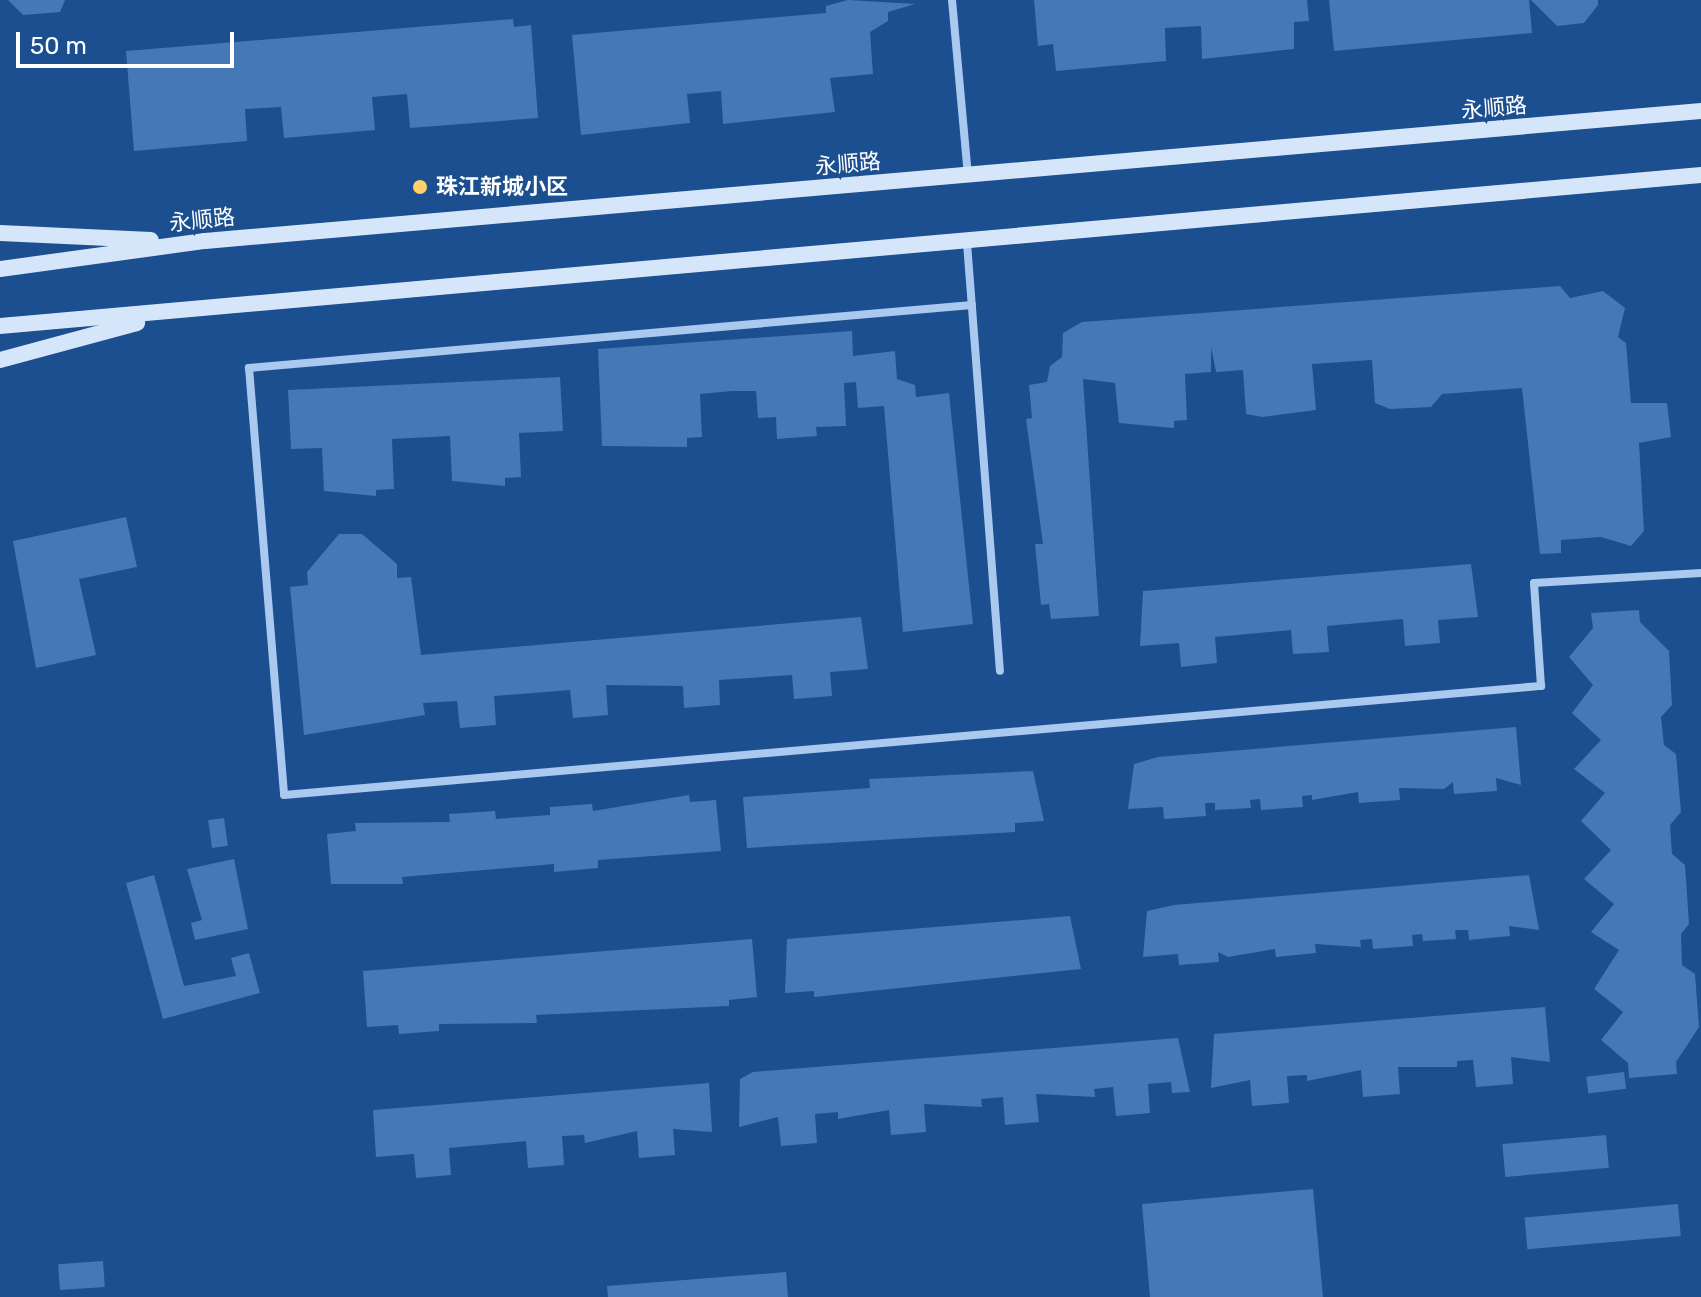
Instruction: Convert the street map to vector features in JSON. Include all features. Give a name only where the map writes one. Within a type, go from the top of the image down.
[{"type":"main road","name":"永顺路","points":[[0,269],[205,241],[1701,111]]},
{"type":"main road","points":[[0,326],[967,243],[1701,175]]},
{"type":"main road","points":[[0,233],[205,241]]},
{"type":"main road","points":[[0,360],[228,307]]},
{"type":"street","points":[[952,0],[968,176]]},
{"type":"street","points":[[967,243],[1000,671]]},
{"type":"street","points":[[972,305],[249,368],[284,795],[1541,686],[1534,583],[1701,573]]},
{"type":"building","points":[[8,0],[65,0],[60,12],[23,15]]},
{"type":"building","points":[[848,0],[915,4],[888,12],[888,21],[870,32],[873,74],[830,78],[835,112],[723,124],[721,91],[687,94],[690,123],[581,135],[572,35],[826,13],[826,6]]},
{"type":"building","points":[[1034,0],[1307,0],[1309,21],[1294,22],[1294,49],[1202,59],[1201,26],[1165,28],[1166,61],[1056,71],[1053,44],[1038,46]]},
{"type":"building","points":[[1329,0],[1529,0],[1532,33],[1334,51]]},
{"type":"building","points":[[1531,0],[1598,0],[1598,5],[1584,23],[1557,26]]},
{"type":"building","points":[[513,19],[514,27],[531,25],[538,118],[410,128],[407,94],[372,97],[375,130],[284,138],[281,107],[245,109],[247,141],[134,151],[126,51]]},
{"type":"building","points":[[1560,286],[1570,298],[1603,291],[1625,308],[1618,337],[1626,343],[1631,403],[1667,403],[1671,437],[1639,443],[1644,531],[1631,546],[1601,537],[1561,540],[1561,553],[1540,554],[1522,388],[1442,394],[1431,407],[1390,409],[1375,403],[1372,360],[1312,364],[1316,410],[1262,417],[1246,414],[1243,370],[1216,372],[1211,347],[1211,372],[1185,374],[1187,420],[1174,421],[1174,428],[1119,423],[1115,383],[1083,379],[1099,616],[1051,619],[1049,604],[1041,605],[1035,544],[1043,544],[1026,419],[1032,418],[1029,385],[1047,382],[1050,366],[1062,357],[1063,333],[1082,322]]},
{"type":"building","points":[[852,331],[853,356],[895,351],[897,379],[915,385],[916,397],[949,393],[973,624],[903,632],[884,406],[858,408],[856,382],[844,383],[846,426],[816,427],[817,436],[777,439],[776,417],[758,418],[756,391],[732,391],[700,394],[702,437],[687,438],[687,447],[602,446],[598,349]]},
{"type":"building","points":[[560,377],[563,431],[519,433],[521,477],[505,478],[505,486],[452,481],[450,436],[392,439],[394,489],[376,490],[376,496],[324,491],[322,448],[291,449],[288,390]]},
{"type":"building","points":[[126,517],[137,567],[79,579],[96,655],[36,668],[13,541]]},
{"type":"building","points":[[339,534],[362,534],[397,564],[397,578],[411,577],[421,655],[861,617],[868,669],[830,672],[832,696],[794,699],[792,675],[719,680],[720,705],[684,708],[683,686],[606,685],[608,715],[573,718],[570,690],[494,696],[496,725],[460,728],[457,701],[423,703],[425,715],[304,735],[290,587],[308,585],[307,572]]},
{"type":"building","points":[[1471,564],[1478,617],[1438,620],[1440,643],[1405,646],[1403,619],[1327,626],[1329,652],[1293,654],[1291,630],[1215,637],[1217,663],[1181,667],[1179,643],[1140,646],[1143,591]]},
{"type":"building","points":[[1639,610],[1640,622],[1669,651],[1672,705],[1661,717],[1664,745],[1676,754],[1681,812],[1670,825],[1672,854],[1685,865],[1689,924],[1681,934],[1682,965],[1695,974],[1699,1027],[1676,1062],[1677,1074],[1629,1078],[1628,1063],[1601,1040],[1623,1012],[1594,989],[1619,950],[1591,932],[1614,904],[1584,879],[1611,850],[1581,821],[1605,793],[1574,769],[1601,740],[1572,713],[1593,685],[1569,657],[1593,628],[1591,613]]},
{"type":"building","points":[[1516,727],[1521,785],[1496,778],[1497,791],[1454,794],[1453,782],[1444,789],[1399,788],[1400,800],[1359,803],[1358,792],[1312,800],[1312,795],[1302,796],[1303,807],[1261,810],[1260,799],[1250,800],[1251,808],[1215,810],[1215,803],[1205,803],[1206,816],[1164,819],[1163,807],[1128,809],[1134,764],[1158,757]]},
{"type":"building","points":[[1033,771],[1044,821],[1015,823],[1015,832],[747,848],[743,797],[870,788],[869,779]]},
{"type":"building","points":[[689,795],[690,802],[716,800],[721,851],[598,860],[598,868],[554,872],[554,864],[402,877],[403,884],[331,884],[327,834],[356,831],[355,823],[450,822],[449,814],[495,811],[496,819],[550,815],[550,807],[592,804],[593,811]]},
{"type":"building","points":[[224,818],[228,846],[212,848],[208,820]]},
{"type":"building","points":[[234,859],[248,929],[195,940],[191,923],[202,920],[187,869]]},
{"type":"building","points":[[154,875],[184,986],[236,976],[231,958],[249,953],[260,993],[163,1019],[126,883]]},
{"type":"building","points":[[1529,875],[1539,930],[1509,926],[1510,936],[1469,940],[1468,930],[1455,930],[1456,939],[1423,941],[1422,934],[1412,935],[1413,946],[1373,949],[1372,939],[1360,940],[1361,947],[1315,944],[1316,953],[1276,957],[1275,949],[1228,957],[1218,952],[1219,962],[1179,965],[1178,954],[1143,957],[1147,911],[1174,905]]},
{"type":"building","points":[[1070,916],[1081,969],[814,997],[814,991],[785,993],[787,939]]},
{"type":"building","points":[[752,939],[757,997],[729,1000],[729,1006],[536,1015],[537,1023],[439,1024],[439,1031],[399,1034],[398,1025],[367,1027],[363,971]]},
{"type":"building","points":[[1545,1007],[1550,1062],[1511,1057],[1513,1084],[1476,1087],[1473,1060],[1457,1061],[1457,1067],[1398,1067],[1400,1094],[1363,1097],[1361,1070],[1307,1081],[1307,1075],[1287,1076],[1289,1103],[1252,1106],[1250,1080],[1211,1088],[1214,1034]]},
{"type":"building","points":[[1178,1038],[1190,1092],[1172,1093],[1171,1082],[1148,1084],[1150,1113],[1116,1116],[1113,1087],[1094,1089],[1095,1097],[1036,1094],[1039,1122],[1005,1125],[1003,1097],[981,1099],[982,1107],[924,1104],[926,1132],[891,1135],[889,1110],[838,1119],[838,1112],[815,1114],[817,1143],[781,1146],[778,1117],[739,1127],[740,1079],[753,1072]]},
{"type":"building","points":[[1624,1072],[1626,1089],[1588,1094],[1586,1077]]},
{"type":"building","points":[[709,1083],[712,1132],[673,1129],[675,1155],[639,1158],[637,1131],[585,1143],[584,1135],[562,1136],[564,1165],[528,1168],[526,1141],[449,1148],[451,1175],[416,1178],[414,1154],[376,1157],[373,1110]]},
{"type":"building","points":[[1606,1135],[1609,1168],[1505,1177],[1502,1144]]},
{"type":"building","points":[[1313,1189],[1323,1297],[1150,1297],[1142,1204]]},
{"type":"building","points":[[1678,1204],[1681,1236],[1527,1249],[1525,1217]]},
{"type":"building","points":[[103,1261],[105,1287],[60,1290],[58,1264]]},
{"type":"building","points":[[786,1272],[788,1297],[608,1297],[607,1286]]},
{"type":"place","name":"珠江新城小区","points":[[420,187]]}]
